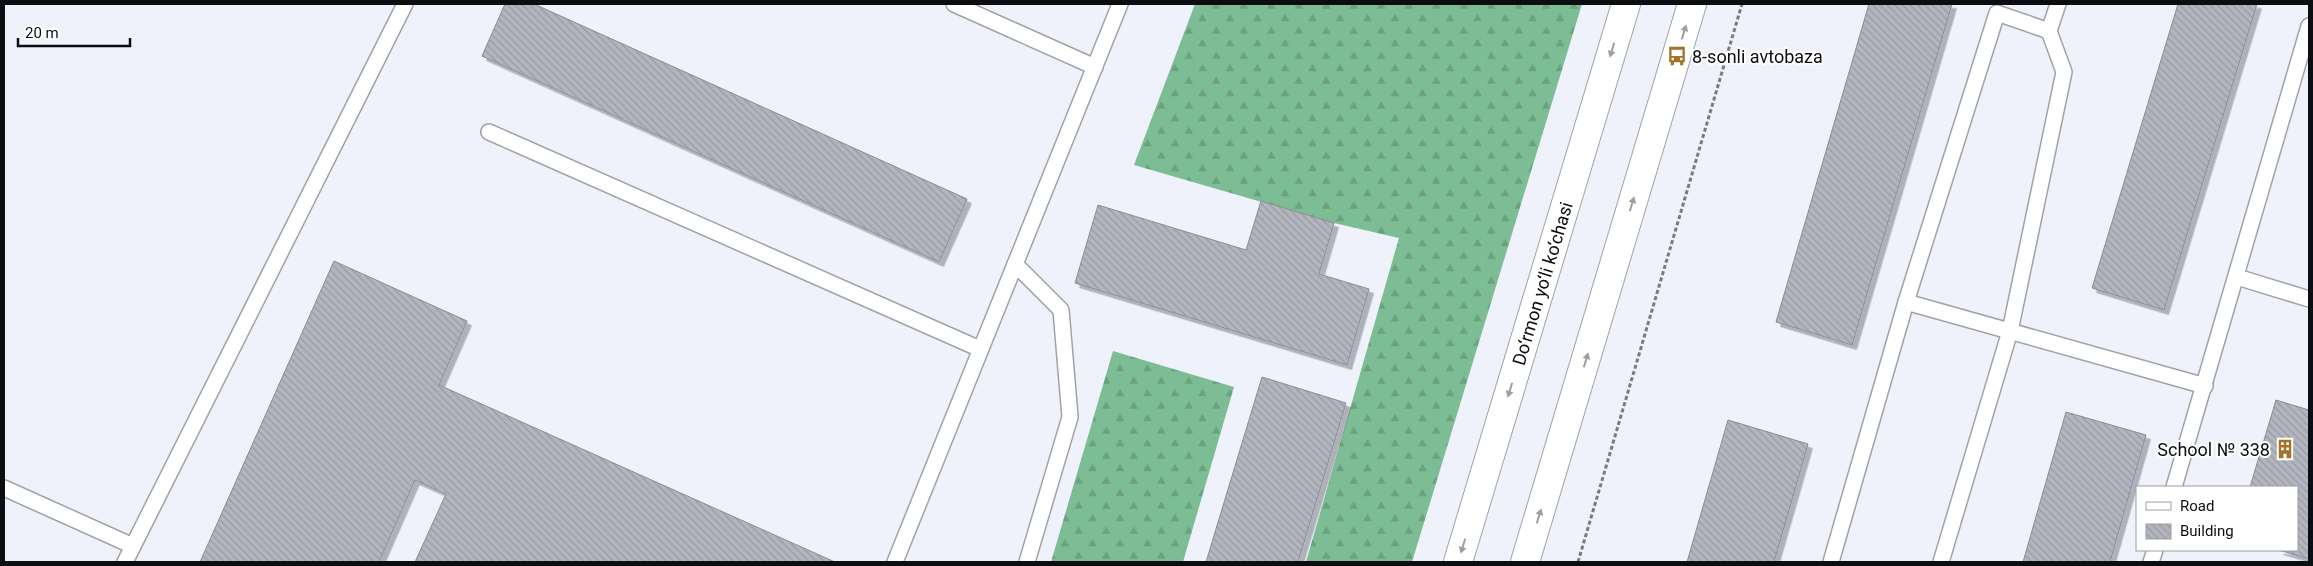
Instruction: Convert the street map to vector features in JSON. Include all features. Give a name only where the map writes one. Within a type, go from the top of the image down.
[{"type":"main road","name":"Do‘rmon yo‘li ko‘chasi","points":[[1458,562],[1626,4]]},
{"type":"main road","points":[[1525,562],[1692,4]]},
{"type":"lane","points":[[125,562],[405,4]]},
{"type":"lane","points":[[954,4],[1095,68]]},
{"type":"lane","points":[[895,562],[1120,4]]},
{"type":"lane","points":[[1941,562],[2010,331],[2064,72],[2049,31],[2058,4]]},
{"type":"lane","points":[[1831,562],[1906,302],[1996,13],[2049,31]]},
{"type":"lane","points":[[2174,486],[2309,26]]},
{"type":"lane","points":[[488,132],[980,349]]},
{"type":"lane","points":[[1015,264],[1061,310],[1070,417],[1027,562]]},
{"type":"lane","points":[[2237,277],[2309,299]]},
{"type":"lane","points":[[1906,302],[2205,386]]},
{"type":"lane","points":[[4,488],[133,546]]},
{"type":"path","points":[[1578,562],[1742,4]]},
{"type":"green space","points":[[1195,4],[1582,4],[1412,562],[1306,562],[1399,238],[1334,223],[1134,165]]},
{"type":"green space","points":[[1113,351],[1234,387],[1183,562],[1051,562]]},
{"type":"building","points":[[505,4],[534,4],[967,199],[939,262],[482,56]]},
{"type":"building","points":[[1869,4],[1952,4],[1852,345],[1776,322]]},
{"type":"building","points":[[2178,4],[2257,4],[2164,310],[2092,288]]},
{"type":"building","points":[[1261,201],[1334,223],[1319,274],[1369,289],[1347,365],[1075,283],[1098,205],[1246,250]]},
{"type":"building","points":[[334,261],[467,321],[439,385],[835,562],[415,562],[446,494],[415,480],[379,562],[200,562]]},
{"type":"building","points":[[1262,377],[1346,403],[1298,562],[1206,562]]},
{"type":"building","name":"School № 338","points":[[2276,400],[2309,410],[2309,559],[2282,551],[2298,551],[2298,486],[2250,486]]},
{"type":"building","points":[[2066,412],[2146,435],[2110,562],[2023,562]]},
{"type":"building","points":[[1728,420],[1808,444],[1774,562],[1687,562]]},
{"type":"place","name":"8-sonli avtobaza","points":[[1677,56]]},
{"type":"place","name":"School № 338","points":[[2285,449]]}]
